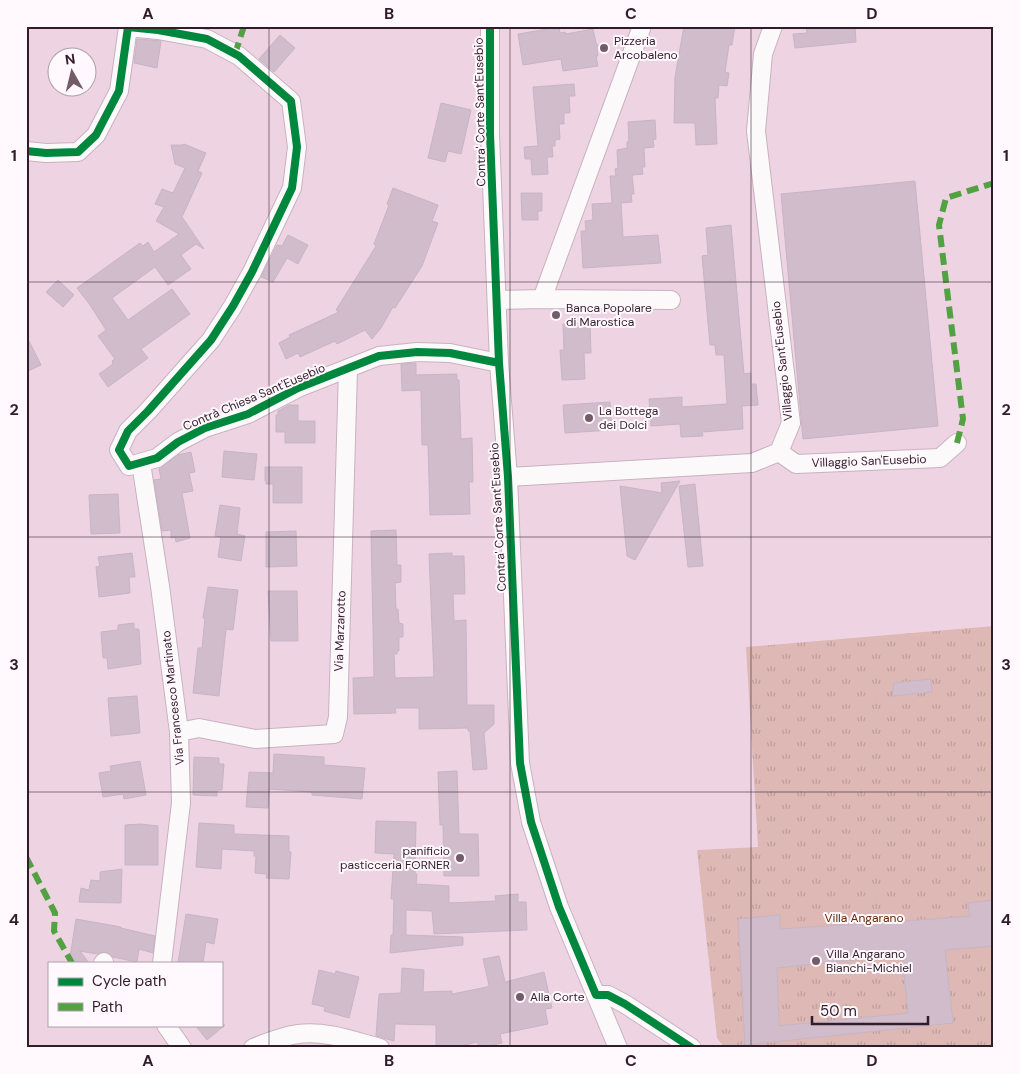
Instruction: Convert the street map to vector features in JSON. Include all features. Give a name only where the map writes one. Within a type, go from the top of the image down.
[{"type":"street","name":"Contra' Corte Sant'Eusebio","points":[[490,26],[490,134],[499,362],[508,477],[520,763],[531,822],[559,907],[618,1048]]},
{"type":"street","points":[[542,299],[642,26]]},
{"type":"street","name":"Villaggio Sant'Eusebio","points":[[773,26],[763,54],[756,131],[791,423],[779,452]]},
{"type":"street","points":[[26,151],[46,153],[78,152],[96,135],[119,91],[128,27],[158,30],[207,39],[239,56],[291,101],[297,146],[292,188],[252,272],[211,340],[128,431],[119,450],[129,466],[141,463]]},
{"type":"street","points":[[497,300],[671,300]]},
{"type":"street","name":"Contrà Chiesa Sant'Eusebio","points":[[141,463],[157,458],[178,442],[205,428],[248,414],[298,388],[348,370],[379,356],[417,352],[450,353],[499,362]]},
{"type":"street","name":"Via Marzarotto","points":[[179,732],[199,728],[255,739],[334,734],[338,707],[348,370]]},
{"type":"street","name":"Villaggio San'Eusebio","points":[[779,452],[796,464],[940,458],[956,443]]},
{"type":"street","points":[[508,477],[752,463],[779,452]]},
{"type":"street","name":"Via Francesco Martinato","points":[[141,463],[160,586],[179,732],[181,803],[162,962]]},
{"type":"street","points":[[596,994],[608,995],[625,1004],[692,1048]]},
{"type":"street","points":[[167,1026],[182,1048]]},
{"type":"street","points":[[253,1048],[279,1038],[300,1034],[342,1037],[380,1048]]},
{"type":"green space","name":"Villa Angarano","points":[[994,626],[994,1048],[725,1048],[717,1038],[697,850],[758,847],[746,647]]},
{"type":"building","points":[[684,26],[735,26],[732,45],[729,45],[725,72],[729,73],[727,86],[719,85],[718,98],[715,98],[717,144],[696,145],[695,123],[674,123],[675,77]]},
{"type":"building","points":[[806,26],[855,26],[856,42],[795,48],[793,34],[807,33]]},
{"type":"building","points":[[559,27],[560,33],[565,32],[566,34],[593,29],[596,43],[599,46],[598,56],[596,56],[598,66],[563,71],[561,59],[523,65],[518,34]]},
{"type":"building","points":[[280,35],[295,48],[274,72],[259,59]]},
{"type":"building","points":[[137,39],[161,41],[157,68],[134,63]]},
{"type":"building","points":[[574,84],[575,96],[569,96],[570,113],[564,113],[564,124],[559,124],[560,139],[555,140],[555,146],[552,146],[553,157],[547,157],[548,174],[532,175],[531,159],[525,159],[524,147],[538,146],[533,87]]},
{"type":"building","points":[[441,103],[471,110],[461,154],[448,151],[445,162],[428,158]]},
{"type":"building","points":[[655,120],[656,139],[653,140],[654,147],[644,148],[645,167],[642,167],[643,174],[632,175],[634,194],[631,194],[632,202],[621,203],[623,237],[658,235],[661,263],[583,268],[581,231],[586,231],[585,221],[593,220],[592,204],[612,203],[610,176],[616,176],[615,169],[618,168],[617,150],[627,148],[627,142],[629,141],[628,122]]},
{"type":"building","points":[[184,144],[206,153],[198,171],[202,173],[182,217],[204,249],[196,244],[181,255],[191,269],[168,285],[155,267],[112,298],[128,320],[172,289],[190,314],[141,349],[148,358],[108,387],[99,374],[113,364],[112,361],[115,359],[98,336],[106,330],[77,288],[140,243],[143,246],[148,242],[154,252],[179,234],[156,221],[164,207],[155,204],[162,189],[173,193],[185,168],[175,164],[171,145]]},
{"type":"building","points":[[915,181],[938,426],[803,439],[781,194]]},
{"type":"building","points":[[393,188],[438,205],[432,221],[438,223],[422,266],[372,339],[365,330],[337,344],[335,341],[300,357],[298,353],[286,359],[279,343],[290,337],[289,335],[339,312],[336,310],[376,246],[374,244],[389,205],[387,204]]},
{"type":"building","points":[[521,193],[542,193],[542,211],[538,211],[538,220],[522,220]]},
{"type":"building","points":[[731,225],[744,374],[751,373],[751,384],[756,384],[758,405],[742,406],[743,429],[702,432],[703,436],[681,437],[680,424],[651,426],[649,399],[682,397],[682,407],[727,404],[724,355],[716,355],[715,345],[710,345],[702,256],[708,255],[706,228]]},
{"type":"building","points":[[288,235],[308,245],[298,264],[287,258],[273,282],[261,277],[277,245],[282,246]]},
{"type":"building","points":[[58,280],[74,295],[63,307],[46,292]]},
{"type":"building","points":[[590,323],[591,353],[584,353],[585,379],[562,380],[560,350],[564,350],[563,324]]},
{"type":"building","points":[[26,335],[41,365],[26,372]]},
{"type":"building","points":[[416,363],[416,375],[457,374],[457,380],[459,380],[461,439],[472,438],[473,482],[469,482],[470,514],[430,515],[428,445],[422,445],[421,390],[402,391],[401,364]]},
{"type":"building","points":[[610,402],[612,430],[565,433],[563,405]]},
{"type":"building","points":[[289,405],[298,405],[298,421],[315,421],[315,443],[285,443],[285,432],[276,432],[276,415],[278,415],[278,411]]},
{"type":"building","points":[[224,451],[257,454],[254,480],[222,477]]},
{"type":"building","points":[[191,452],[195,472],[189,473],[193,491],[182,493],[190,538],[176,542],[175,537],[171,538],[171,530],[162,531],[154,480],[161,479],[159,469],[178,455]]},
{"type":"building","points":[[265,467],[302,467],[302,503],[273,503],[273,484],[266,484]]},
{"type":"building","points":[[680,481],[635,560],[627,556],[620,486],[662,493],[661,483]]},
{"type":"building","points":[[695,484],[703,566],[688,567],[679,486]]},
{"type":"building","points":[[118,494],[120,533],[91,534],[89,495]]},
{"type":"building","points":[[220,505],[240,508],[237,534],[245,536],[241,561],[218,557],[221,537],[215,536]]},
{"type":"building","points":[[396,530],[397,565],[401,565],[401,582],[395,583],[396,609],[398,609],[399,623],[403,624],[403,637],[399,637],[399,651],[397,651],[397,654],[394,654],[395,678],[434,677],[429,554],[452,553],[452,556],[464,556],[465,594],[453,594],[454,621],[466,620],[467,705],[494,705],[494,724],[484,733],[487,769],[473,770],[470,731],[468,731],[468,728],[419,729],[419,708],[395,708],[396,713],[354,714],[353,678],[374,677],[371,531]]},
{"type":"building","points":[[296,531],[297,566],[266,567],[266,532]]},
{"type":"building","points":[[132,553],[135,577],[129,577],[130,593],[99,597],[96,567],[100,566],[98,557]]},
{"type":"building","points":[[208,587],[238,590],[233,630],[226,629],[219,696],[193,693],[198,648],[202,648],[205,618],[203,618]]},
{"type":"building","points":[[268,591],[297,591],[298,641],[271,641]]},
{"type":"building","points":[[134,623],[134,629],[139,629],[141,664],[108,669],[107,658],[103,658],[101,632],[118,630],[118,625]]},
{"type":"building","points":[[931,679],[932,692],[892,696],[894,683]]},
{"type":"building","points":[[137,696],[140,733],[111,736],[108,698]]},
{"type":"building","points":[[274,754],[324,757],[324,765],[365,768],[362,799],[312,795],[312,792],[269,789],[268,808],[246,807],[249,772],[273,773]]},
{"type":"building","points":[[194,757],[219,758],[219,764],[224,764],[222,790],[217,790],[217,796],[193,795]]},
{"type":"building","points":[[140,761],[146,795],[124,799],[123,794],[103,797],[99,773],[111,771],[110,766]]},
{"type":"building","points":[[457,771],[459,834],[478,834],[479,876],[444,876],[443,825],[440,825],[438,772]]},
{"type":"building","points":[[376,821],[416,822],[416,884],[449,886],[449,903],[496,901],[495,896],[518,894],[518,902],[526,902],[527,930],[434,934],[432,911],[406,910],[406,935],[463,937],[463,945],[390,953],[391,935],[393,935],[394,899],[391,899],[394,854],[375,853]]},
{"type":"building","points":[[199,823],[234,825],[234,834],[289,836],[289,852],[291,852],[289,879],[266,878],[267,874],[255,873],[256,856],[254,856],[254,851],[222,849],[221,869],[196,867]]},
{"type":"building","points":[[125,825],[158,826],[158,865],[125,865]]},
{"type":"building","points":[[122,869],[121,903],[79,902],[81,888],[89,890],[91,880],[100,881],[100,872]]},
{"type":"building","points":[[994,900],[994,946],[945,950],[953,1023],[745,1045],[738,919],[780,915],[780,929],[933,919],[970,916],[968,903]],"holes":[[[902,955],[908,1013],[779,1026],[777,968]]]},
{"type":"building","points":[[186,914],[218,919],[214,944],[206,942],[203,962],[178,962]]},
{"type":"building","points":[[76,919],[121,927],[155,936],[153,953],[139,949],[137,962],[113,957],[106,952],[97,954],[80,951],[88,962],[73,962],[70,957]]},
{"type":"building","points":[[499,956],[505,982],[544,972],[552,1008],[545,1009],[548,1024],[500,1034],[502,1043],[480,1048],[477,1042],[453,1048],[436,1047],[436,1025],[395,1024],[394,1041],[376,1036],[379,994],[401,993],[402,968],[424,970],[423,992],[452,991],[452,994],[487,987],[489,985],[483,959]]},
{"type":"building","points":[[319,970],[335,974],[336,971],[359,977],[349,1018],[324,1011],[325,1007],[312,1004]]},
{"type":"building","points":[[225,1025],[207,1040],[196,1026]]},
{"type":"marked path","points":[[235,54],[244,26]]},
{"type":"marked path","points":[[957,443],[963,419],[939,225],[946,198],[994,183]]},
{"type":"marked path","points":[[26,857],[55,913],[54,931],[71,962]]},
{"type":"cycle path","points":[[490,26],[490,134],[499,363],[508,477],[520,763],[531,822],[559,907],[596,995],[608,995],[625,1004],[692,1048]]},
{"type":"cycle path","points":[[26,151],[46,153],[78,152],[96,135],[119,91],[128,27],[158,30],[207,39],[239,56],[291,101],[297,147],[292,188],[252,272],[211,340],[128,431],[119,450],[129,466],[157,458],[178,442],[205,428],[248,414],[298,388],[379,356],[417,352],[450,353],[499,363]]},
{"type":"place","name":"Pizzeria Arcobaleno","points":[[604,48]]},
{"type":"place","name":"Banca Popolare di Marostica","points":[[556,315]]},
{"type":"place","name":"La Bottega dei Dolci","points":[[589,418]]},
{"type":"place","name":"panificio pasticceria FORNER","points":[[460,858]]},
{"type":"place","name":"Villa Angarano Bianchi-Michiel","points":[[816,961]]},
{"type":"place","name":"Alla Corte","points":[[520,997]]}]
